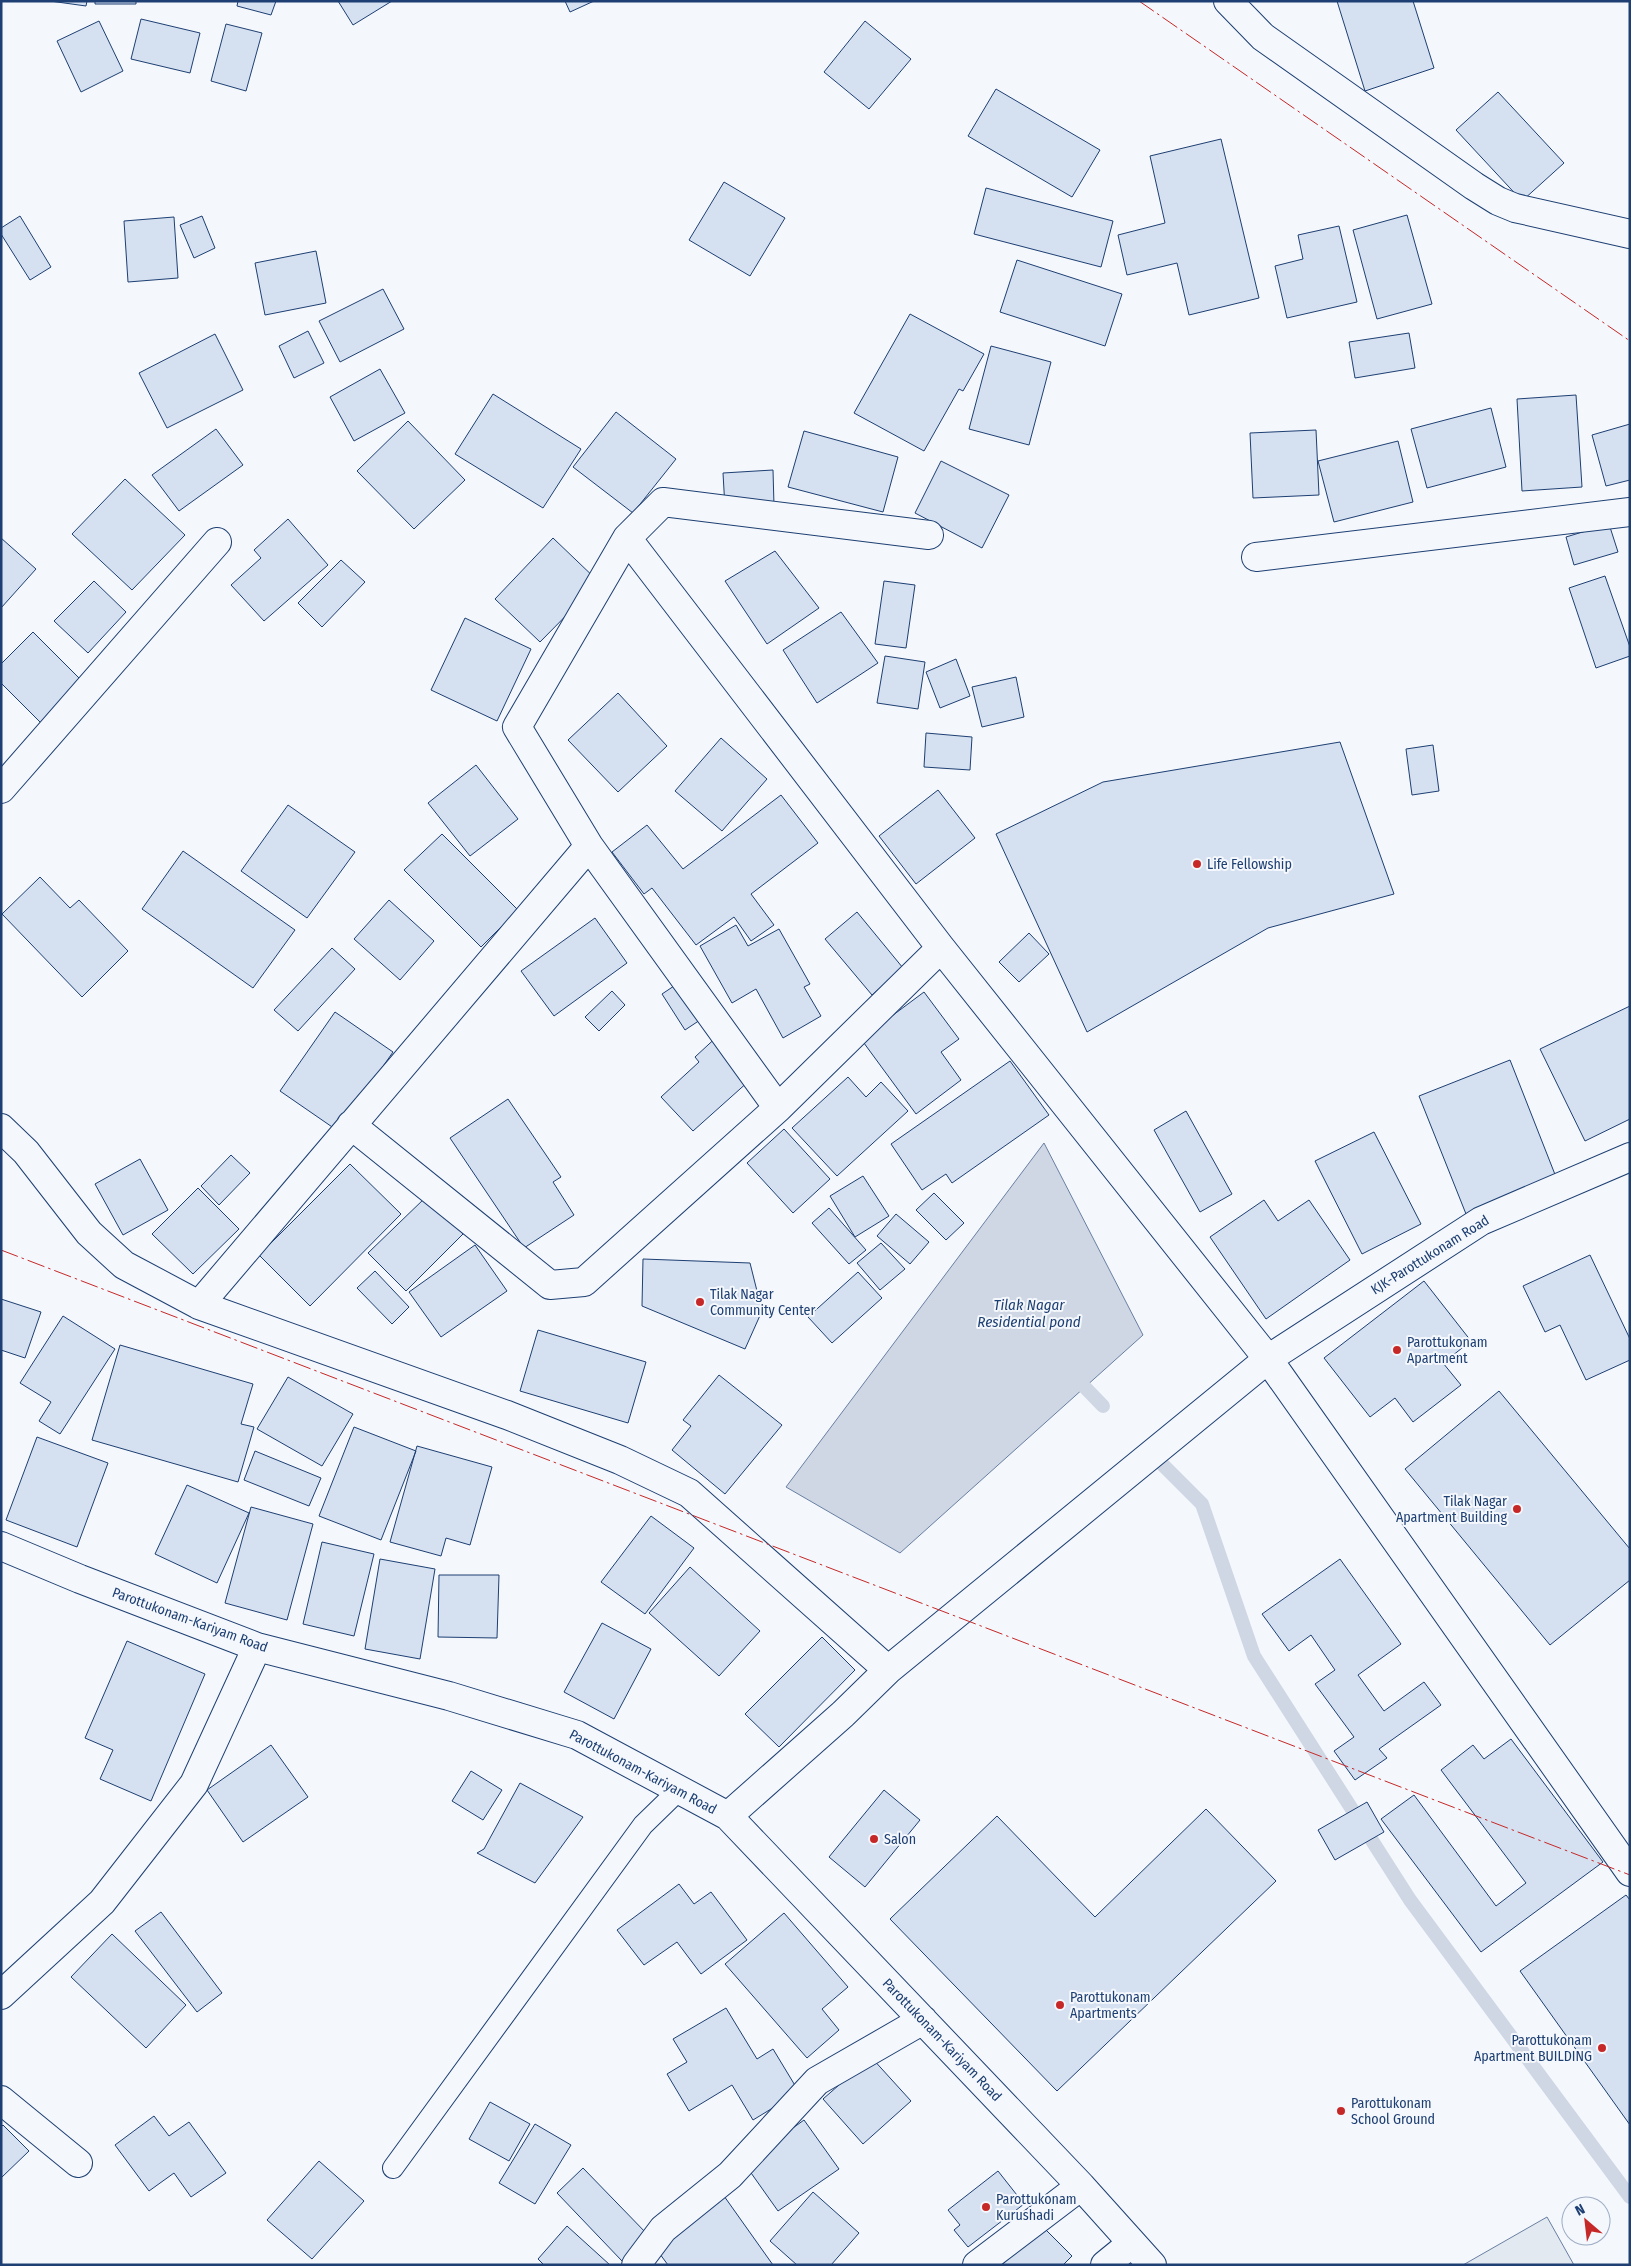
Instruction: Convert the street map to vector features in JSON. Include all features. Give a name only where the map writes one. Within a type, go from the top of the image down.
[{"type":"street","points":[[1228,1],[1263,37],[1498,201],[1529,211],[1630,234]]},
{"type":"street","points":[[778,1108],[589,846],[517,727],[627,538],[663,502],[929,534]]},
{"type":"street","points":[[1256,557],[1630,512]]},
{"type":"street","points":[[627,538],[942,948],[1268,1358],[1630,1872]]},
{"type":"street","points":[[1,789],[217,542]]},
{"type":"street","points":[[199,1305],[589,846]]},
{"type":"street","points":[[351,1125],[550,1285],[584,1282],[778,1108],[942,948]]},
{"type":"street","points":[[1,1128],[26,1152],[89,1233],[124,1265],[199,1305],[507,1415],[620,1460],[689,1493],[888,1670]]},
{"type":"street","name":"KJK-Parottukonam Road","points":[[728,1816],[843,1714],[888,1670],[1268,1358],[1481,1220],[1630,1157]]},
{"type":"street","name":"Parottukonam-Kariyam Road","points":[[1,1546],[80,1579],[257,1647],[449,1696],[578,1735],[728,1816],[1081,2186],[1152,2265]]},
{"type":"street","points":[[1,1995],[102,1902],[194,1784],[257,1647]]},
{"type":"street","points":[[636,2265],[662,2230],[730,2174],[818,2081],[923,2020]]},
{"type":"street","points":[[1,2100],[78,2163]]},
{"type":"street","points":[[977,2265],[1081,2186]]},
{"type":"street","points":[[1105,2265],[1132,2243]]},
{"type":"lane","points":[[392,2168],[642,1825],[680,1789]]},
{"type":"shaded area","points":[[1547,2217],[1561,2242],[1561,2246],[1563,2246],[1574,2265],[1463,2265]]},
{"type":"water","name":"Tilak Nagar Residential pond","points":[[1044,1143],[1143,1335],[900,1553],[786,1487]]},
{"type":"building","points":[[50,1],[87,1],[86,6]]},
{"type":"building","points":[[95,1],[136,1],[136,4],[95,4]]},
{"type":"building","points":[[238,1],[276,1],[271,15],[237,6]]},
{"type":"building","points":[[338,1],[392,1],[353,25]]},
{"type":"building","points":[[565,1],[594,1],[570,12]]},
{"type":"building","points":[[1337,1],[1413,1],[1434,68],[1365,91]]},
{"type":"building","points":[[141,19],[200,33],[190,73],[131,59]]},
{"type":"building","points":[[99,21],[123,71],[81,92],[57,41]]},
{"type":"building","points":[[865,21],[911,59],[869,109],[824,72]]},
{"type":"building","points":[[226,24],[262,33],[246,91],[211,81]]},
{"type":"building","points":[[996,89],[1100,150],[1072,197],[968,136]]},
{"type":"building","points":[[1498,92],[1564,163],[1522,201],[1456,130]]},
{"type":"building","points":[[1221,139],[1259,298],[1189,315],[1177,263],[1127,275],[1118,235],[1165,223],[1150,156]]},
{"type":"building","points":[[724,182],[785,218],[750,276],[689,240]]},
{"type":"building","points":[[986,188],[1113,221],[1101,267],[974,234]]},
{"type":"building","points":[[1407,215],[1432,304],[1377,319],[1353,230]]},
{"type":"building","points":[[20,216],[51,267],[30,280],[1,234],[1,228]]},
{"type":"building","points":[[202,216],[215,248],[194,258],[180,225]]},
{"type":"building","points":[[174,217],[178,278],[128,282],[124,221]]},
{"type":"building","points":[[1339,226],[1357,302],[1287,318],[1275,266],[1303,259],[1298,235]]},
{"type":"building","points":[[316,251],[326,303],[265,315],[255,263]]},
{"type":"building","points":[[1017,260],[1122,294],[1105,346],[1000,312]]},
{"type":"building","points":[[383,289],[404,329],[340,362],[319,321]]},
{"type":"building","points":[[910,314],[984,354],[963,391],[959,389],[924,451],[854,413]]},
{"type":"building","points":[[308,331],[324,363],[294,378],[279,346]]},
{"type":"building","points":[[1409,333],[1415,368],[1355,378],[1349,342]]},
{"type":"building","points":[[215,334],[243,390],[167,428],[139,373]]},
{"type":"building","points":[[991,346],[1051,362],[1029,445],[969,429]]},
{"type":"building","points":[[380,369],[405,413],[354,441],[330,397]]},
{"type":"building","points":[[493,394],[581,449],[543,508],[455,454]]},
{"type":"building","points":[[1576,395],[1582,487],[1522,491],[1517,399]]},
{"type":"building","points":[[1491,408],[1506,467],[1427,488],[1411,429]]},
{"type":"building","points":[[616,412],[676,459],[633,513],[573,467]]},
{"type":"building","points":[[408,421],[465,480],[414,529],[357,471]]},
{"type":"building","points":[[1630,424],[1630,480],[1606,486],[1592,435]]},
{"type":"building","points":[[216,429],[243,465],[179,511],[152,475]]},
{"type":"building","points":[[1316,430],[1319,495],[1253,498],[1250,433]]},
{"type":"building","points":[[804,431],[898,457],[883,512],[788,487]]},
{"type":"building","points":[[1398,441],[1413,502],[1334,522],[1318,461]]},
{"type":"building","points":[[941,461],[1009,495],[982,548],[915,513]]},
{"type":"building","points":[[773,470],[774,506],[725,508],[723,473]]},
{"type":"building","points":[[125,479],[185,535],[132,590],[72,534]]},
{"type":"building","points":[[288,519],[328,565],[264,621],[231,585],[261,558],[254,550]]},
{"type":"building","points":[[1609,524],[1618,552],[1574,565],[1566,537]]},
{"type":"building","points":[[1,538],[36,569],[1,608]]},
{"type":"building","points":[[553,538],[599,582],[540,642],[495,599]]},
{"type":"building","points":[[775,551],[819,608],[767,644],[725,581]]},
{"type":"building","points":[[341,560],[365,582],[322,627],[298,603]]},
{"type":"building","points":[[1605,576],[1630,647],[1630,656],[1596,668],[1569,588]]},
{"type":"building","points":[[94,581],[126,612],[88,653],[54,621]]},
{"type":"building","points":[[884,581],[915,585],[906,648],[875,644]]},
{"type":"building","points":[[841,612],[878,663],[817,703],[783,650]]},
{"type":"building","points":[[465,618],[531,649],[497,721],[431,690]]},
{"type":"building","points":[[33,632],[84,683],[43,725],[1,683],[1,664]]},
{"type":"building","points":[[885,656],[925,662],[918,709],[877,703]]},
{"type":"building","points":[[956,659],[970,696],[940,708],[926,672]]},
{"type":"building","points":[[1016,677],[1024,717],[982,727],[972,687]]},
{"type":"building","points":[[618,693],[667,746],[618,792],[568,740]]},
{"type":"building","points":[[926,733],[972,737],[970,770],[924,767]]},
{"type":"building","points":[[721,738],[767,779],[722,831],[675,791]]},
{"type":"building","name":"Life Fellowship","points":[[1340,742],[1394,894],[1268,928],[1087,1032],[996,834],[1103,782]]},
{"type":"building","points":[[1433,745],[1439,791],[1412,795],[1406,749]]},
{"type":"building","points":[[476,765],[518,819],[470,856],[428,803]]},
{"type":"building","points":[[938,790],[975,838],[916,884],[879,836]]},
{"type":"building","points":[[781,795],[818,843],[751,894],[774,925],[751,941],[734,917],[696,945],[652,888],[644,894],[612,852],[647,825],[683,869]]},
{"type":"building","points":[[288,805],[355,852],[307,918],[241,871]]},
{"type":"building","points":[[442,834],[518,910],[481,947],[404,870]]},
{"type":"building","points":[[183,851],[295,930],[253,988],[142,909]]},
{"type":"building","points":[[40,877],[70,908],[79,900],[128,951],[82,997],[2,914]]},
{"type":"building","points":[[389,900],[434,941],[400,980],[354,939]]},
{"type":"building","points":[[857,912],[903,968],[872,995],[825,939]]},
{"type":"building","points":[[595,918],[627,963],[554,1016],[521,971]]},
{"type":"building","points":[[736,925],[748,946],[779,929],[810,984],[804,987],[821,1016],[783,1038],[756,989],[732,1003],[700,946]]},
{"type":"building","points":[[1029,933],[1049,954],[1019,982],[999,962]]},
{"type":"building","points":[[332,948],[355,969],[298,1031],[274,1010]]},
{"type":"building","points":[[683,980],[706,1016],[685,1030],[662,994]]},
{"type":"building","points":[[612,991],[625,1005],[599,1031],[585,1017]]},
{"type":"building","points":[[924,992],[959,1039],[941,1052],[961,1080],[916,1114],[861,1039]]},
{"type":"building","points":[[1630,1006],[1630,1119],[1585,1141],[1540,1049]]},
{"type":"building","points":[[335,1012],[393,1052],[338,1131],[280,1091]]},
{"type":"building","points":[[722,1032],[759,1072],[693,1131],[661,1097],[699,1062],[695,1057]]},
{"type":"building","points":[[1510,1060],[1556,1177],[1466,1214],[1419,1096]]},
{"type":"building","points":[[1010,1061],[1049,1115],[952,1183],[946,1174],[922,1190],[891,1144]]},
{"type":"building","points":[[848,1077],[866,1097],[881,1082],[908,1111],[837,1176],[792,1128]]},
{"type":"building","points":[[508,1099],[561,1177],[553,1182],[574,1215],[524,1248],[450,1138]]},
{"type":"building","points":[[1186,1111],[1232,1194],[1200,1212],[1154,1130]]},
{"type":"building","points":[[784,1129],[830,1179],[793,1213],[747,1163]]},
{"type":"building","points":[[1374,1132],[1421,1224],[1362,1254],[1315,1161]]},
{"type":"building","points":[[231,1155],[250,1173],[219,1205],[201,1186]]},
{"type":"building","points":[[140,1159],[168,1210],[123,1235],[95,1184]]},
{"type":"building","points":[[350,1164],[401,1214],[310,1306],[259,1255]]},
{"type":"building","points":[[863,1176],[889,1216],[855,1237],[830,1196]]},
{"type":"building","points":[[198,1188],[239,1229],[193,1274],[152,1234]]},
{"type":"building","points":[[934,1193],[964,1223],[946,1240],[916,1210]]},
{"type":"building","points":[[426,1197],[463,1234],[406,1291],[368,1253]]},
{"type":"building","points":[[1264,1200],[1278,1221],[1309,1200],[1350,1260],[1266,1319],[1210,1237]]},
{"type":"building","points":[[829,1208],[866,1250],[849,1264],[812,1223]]},
{"type":"building","points":[[896,1214],[929,1242],[910,1264],[877,1236]]},
{"type":"building","points":[[881,1243],[905,1269],[880,1290],[857,1263]]},
{"type":"building","points":[[475,1245],[507,1291],[441,1337],[409,1292]]},
{"type":"building","points":[[1590,1255],[1630,1339],[1630,1360],[1586,1380],[1560,1325],[1545,1332],[1523,1286]]},
{"type":"building","name":"Tilak Nagar Community Center","points":[[643,1259],[750,1263],[762,1311],[745,1349],[642,1306]]},
{"type":"building","points":[[375,1271],[409,1307],[392,1324],[357,1288]]},
{"type":"building","points":[[858,1272],[882,1298],[832,1343],[808,1317]]},
{"type":"building","name":"Parottukonam Apartment","points":[[1424,1281],[1471,1341],[1443,1363],[1461,1385],[1413,1422],[1395,1398],[1370,1417],[1324,1358]]},
{"type":"building","points":[[1,1299],[41,1312],[25,1358],[1,1350]]},
{"type":"building","points":[[63,1316],[115,1349],[60,1434],[39,1421],[51,1402],[20,1383]]},
{"type":"building","points":[[538,1330],[646,1362],[628,1423],[520,1391]]},
{"type":"building","points":[[120,1345],[253,1384],[241,1424],[254,1427],[238,1482],[92,1440]]},
{"type":"building","points":[[719,1375],[782,1425],[725,1494],[672,1450],[691,1426],[683,1420]]},
{"type":"building","points":[[288,1377],[353,1414],[322,1466],[257,1429]]},
{"type":"building","name":"Tilak Nagar Apartment Building","points":[[1499,1391],[1630,1549],[1630,1580],[1550,1645],[1405,1469]]},
{"type":"building","points":[[354,1427],[416,1451],[381,1540],[319,1516]]},
{"type":"building","points":[[37,1437],[108,1463],[77,1547],[6,1520]]},
{"type":"building","points":[[417,1446],[492,1467],[470,1545],[446,1538],[441,1556],[390,1542]]},
{"type":"building","points":[[255,1451],[321,1478],[309,1506],[244,1480]]},
{"type":"building","points":[[187,1485],[249,1513],[217,1583],[155,1554]]},
{"type":"building","points":[[251,1507],[313,1524],[287,1620],[225,1603]]},
{"type":"building","points":[[651,1516],[694,1548],[645,1614],[601,1582]]},
{"type":"building","points":[[322,1542],[374,1554],[354,1636],[303,1624]]},
{"type":"building","points":[[380,1559],[435,1569],[420,1659],[365,1649]]},
{"type":"building","points":[[1340,1559],[1401,1644],[1358,1675],[1384,1711],[1424,1682],[1441,1705],[1379,1749],[1387,1758],[1355,1780],[1334,1751],[1354,1737],[1315,1684],[1335,1670],[1311,1635],[1289,1651],[1262,1614]]},
{"type":"building","points":[[690,1567],[760,1631],[719,1676],[649,1613]]},
{"type":"building","points":[[439,1575],[499,1575],[497,1638],[438,1637]]},
{"type":"building","points":[[602,1623],[651,1649],[614,1719],[564,1692]]},
{"type":"building","points":[[822,1637],[855,1670],[779,1747],[745,1714]]},
{"type":"building","points":[[127,1641],[205,1674],[151,1801],[100,1779],[113,1750],[85,1738]]},
{"type":"building","points":[[1511,1739],[1603,1862],[1481,1952],[1381,1819],[1414,1795],[1496,1906],[1526,1883],[1441,1770],[1473,1745],[1484,1759]]},
{"type":"building","points":[[271,1745],[308,1797],[243,1842],[207,1790]]},
{"type":"building","points":[[471,1771],[502,1790],[483,1820],[452,1801]]},
{"type":"building","points":[[520,1783],[583,1817],[535,1883],[477,1853],[484,1849]]},
{"type":"building","name":"Salon","points":[[884,1790],[920,1820],[865,1887],[829,1857]]},
{"type":"building","points":[[1367,1802],[1384,1832],[1335,1860],[1318,1830]]},
{"type":"building","name":"Parottukonam Apartments","points":[[1206,1809],[1276,1881],[1057,2091],[890,1919],[997,1816],[1095,1917]]},
{"type":"building","points":[[679,1884],[694,1904],[711,1892],[747,1940],[701,1974],[677,1942],[644,1965],[617,1930]]},
{"type":"building","name":"Parottukonam Apartment BUILDING","points":[[1626,1895],[1630,1900],[1630,2125],[1520,1971]]},
{"type":"building","points":[[161,1912],[222,1993],[197,2012],[135,1931]]},
{"type":"building","points":[[784,1913],[848,1987],[822,2009],[839,2030],[807,2058],[725,1964]]},
{"type":"building","points":[[112,1934],[186,2005],[146,2048],[71,1977]]},
{"type":"building","points":[[726,2008],[757,2059],[773,2049],[799,2092],[753,2120],[732,2085],[689,2111],[667,2074],[687,2062],[673,2039]]},
{"type":"building","points":[[871,2057],[911,2101],[863,2144],[823,2099]]},
{"type":"building","points":[[490,2102],[530,2124],[509,2161],[469,2139]]},
{"type":"building","points":[[154,2116],[169,2136],[189,2122],[226,2173],[191,2197],[174,2173],[149,2191],[115,2145]]},
{"type":"building","points":[[804,2120],[839,2169],[778,2211],[744,2163]]},
{"type":"building","points":[[535,2124],[571,2145],[535,2204],[499,2183]]},
{"type":"building","points":[[3,2125],[29,2151],[1,2178],[1,2127]]},
{"type":"building","points":[[319,2161],[364,2201],[312,2259],[267,2220]]},
{"type":"building","points":[[583,2168],[649,2236],[622,2261],[557,2193]]},
{"type":"building","name":"Parottukonam Kurushadi","points":[[998,2171],[1024,2204],[968,2247],[954,2230],[960,2225],[948,2210]]},
{"type":"building","points":[[813,2192],[859,2233],[831,2265],[797,2265],[770,2241]]},
{"type":"building","points":[[724,2196],[773,2265],[668,2265],[654,2246]]},
{"type":"building","points":[[567,2226],[610,2265],[544,2265],[538,2259]]},
{"type":"building","points":[[1042,2226],[1072,2256],[1063,2265],[1002,2265]]},
{"type":"waterway","points":[[1072,1374],[1103,1406]]},
{"type":"waterway","points":[[1154,1456],[1202,1504],[1254,1656],[1410,1900],[1630,2197]]},
{"type":"power","points":[[1139,1],[1630,341]]},
{"type":"power","points":[[1,1250],[1630,1875]]},
{"type":"place","name":"Life Fellowship","points":[[1197,864]]},
{"type":"place","name":"Tilak Nagar Community Center","points":[[700,1302]]},
{"type":"place","name":"Parottukonam Apartment","points":[[1397,1350]]},
{"type":"place","name":"Tilak Nagar Apartment Building","points":[[1517,1509]]},
{"type":"place","name":"Salon","points":[[874,1839]]},
{"type":"place","name":"Parottukonam Apartments","points":[[1060,2005]]},
{"type":"place","name":"Parottukonam Apartment BUILDING","points":[[1602,2048]]},
{"type":"place","name":"Parottukonam School Ground","points":[[1341,2111]]},
{"type":"place","name":"Parottukonam Kurushadi","points":[[986,2207]]}]
